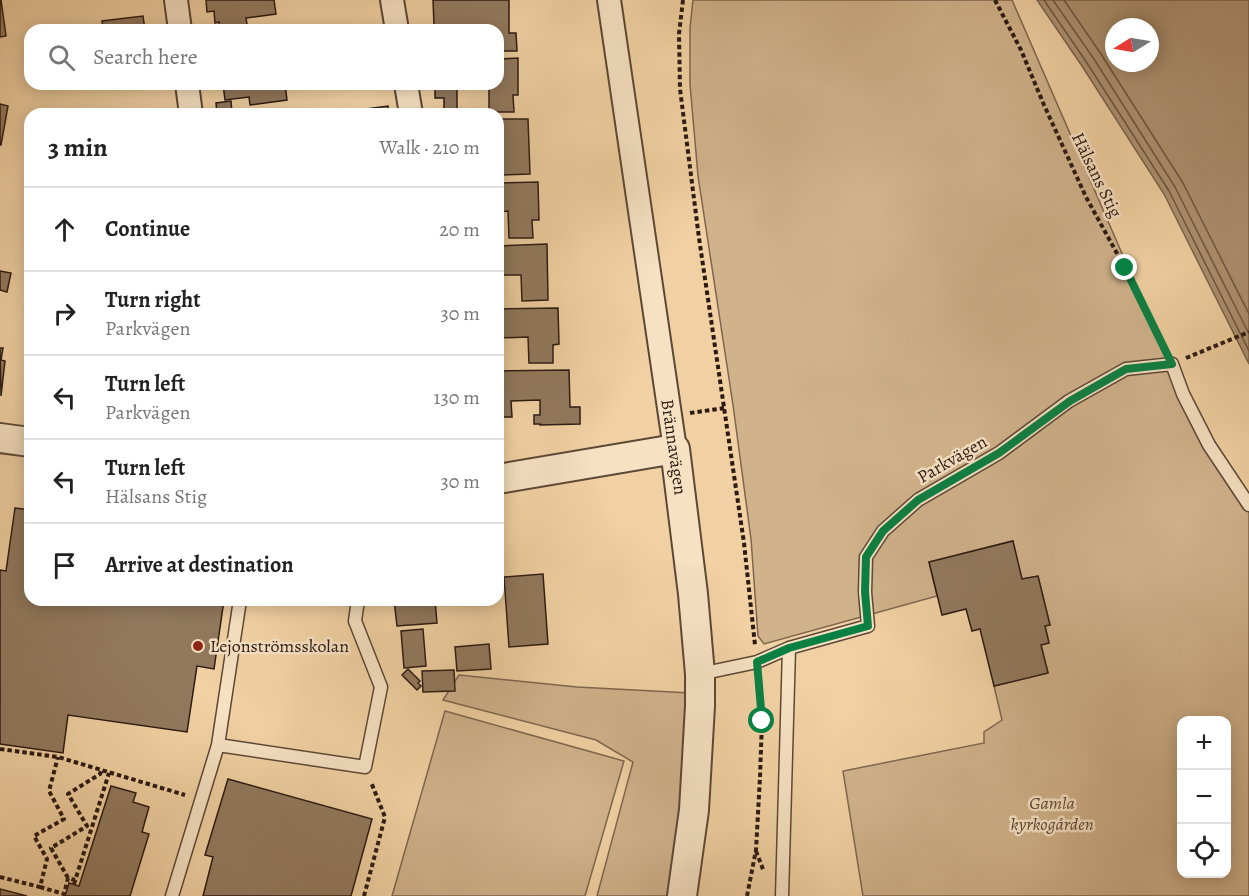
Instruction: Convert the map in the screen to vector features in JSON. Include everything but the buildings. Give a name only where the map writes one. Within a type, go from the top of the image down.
[{"type":"street","points":[[176,0],[179,24]]},
{"type":"street","points":[[393,0],[397,24]]},
{"type":"street","name":"Brännavägen","points":[[609,0],[675,449],[693,594],[700,674],[694,810],[682,896]]},
{"type":"street","points":[[188,90],[190,108]]},
{"type":"street","points":[[407,90],[410,108]]},
{"type":"street","points":[[0,438],[24,441]]},
{"type":"street","points":[[504,478],[675,449]]},
{"type":"lane","name":"Parkvägen","points":[[700,674],[757,662],[789,648],[868,626],[865,592],[866,557],[883,531],[918,500],[999,453],[1070,401],[1126,369],[1172,364]]},
{"type":"lane","points":[[1172,364],[1183,394],[1209,445],[1249,505]]},
{"type":"lane","points":[[172,896],[218,745],[239,606]]},
{"type":"lane","points":[[218,745],[366,767],[381,687],[355,621],[357,606]]},
{"type":"lane","points":[[782,896],[789,648]]},
{"type":"path","points":[[683,0],[679,34],[681,100],[744,543],[762,721],[756,850],[747,896]]},
{"type":"path","name":"Hälsans Stig","points":[[995,0],[1021,50],[1086,196],[1125,268],[1172,364]]},
{"type":"path","points":[[1172,364],[1249,332]]},
{"type":"path","points":[[0,749],[58,758],[201,800]]},
{"type":"path","points":[[40,887],[46,859],[34,836],[64,819],[49,791],[58,758]]},
{"type":"path","points":[[364,896],[385,817],[366,767]]},
{"type":"path","points":[[89,827],[68,794],[100,774],[102,770]]},
{"type":"path","points":[[89,827],[51,848],[68,878],[75,882],[89,827],[109,773]]},
{"type":"path","points":[[0,878],[64,894],[68,878]]},
{"type":"green space","name":"Gamla kyrkogården","points":[[693,0],[1012,0],[1183,394],[1249,513],[1249,896],[863,896],[843,771],[984,743],[984,732],[1002,720],[994,686],[1048,673],[1041,645],[1049,643],[1045,626],[1050,625],[1038,576],[1022,579],[1012,541],[929,562],[937,596],[764,644],[758,636],[751,539],[698,176],[690,84],[690,28]]},
{"type":"green space","points":[[459,675],[577,687],[691,693],[674,896],[597,896],[633,762],[596,740],[443,700]]},
{"type":"green space","points":[[445,711],[624,761],[585,896],[392,896]]},
{"type":"water","points":[[1037,0],[1249,0],[1249,364],[1164,194]]},
{"type":"place","name":"Lejonströmsskolan","points":[[198,646]]},
{"type":"route","points":[[762,721],[757,662],[789,648],[868,626],[865,592],[866,557],[883,531],[918,500],[999,453],[1070,401],[1126,369],[1172,364],[1125,268]]}]
